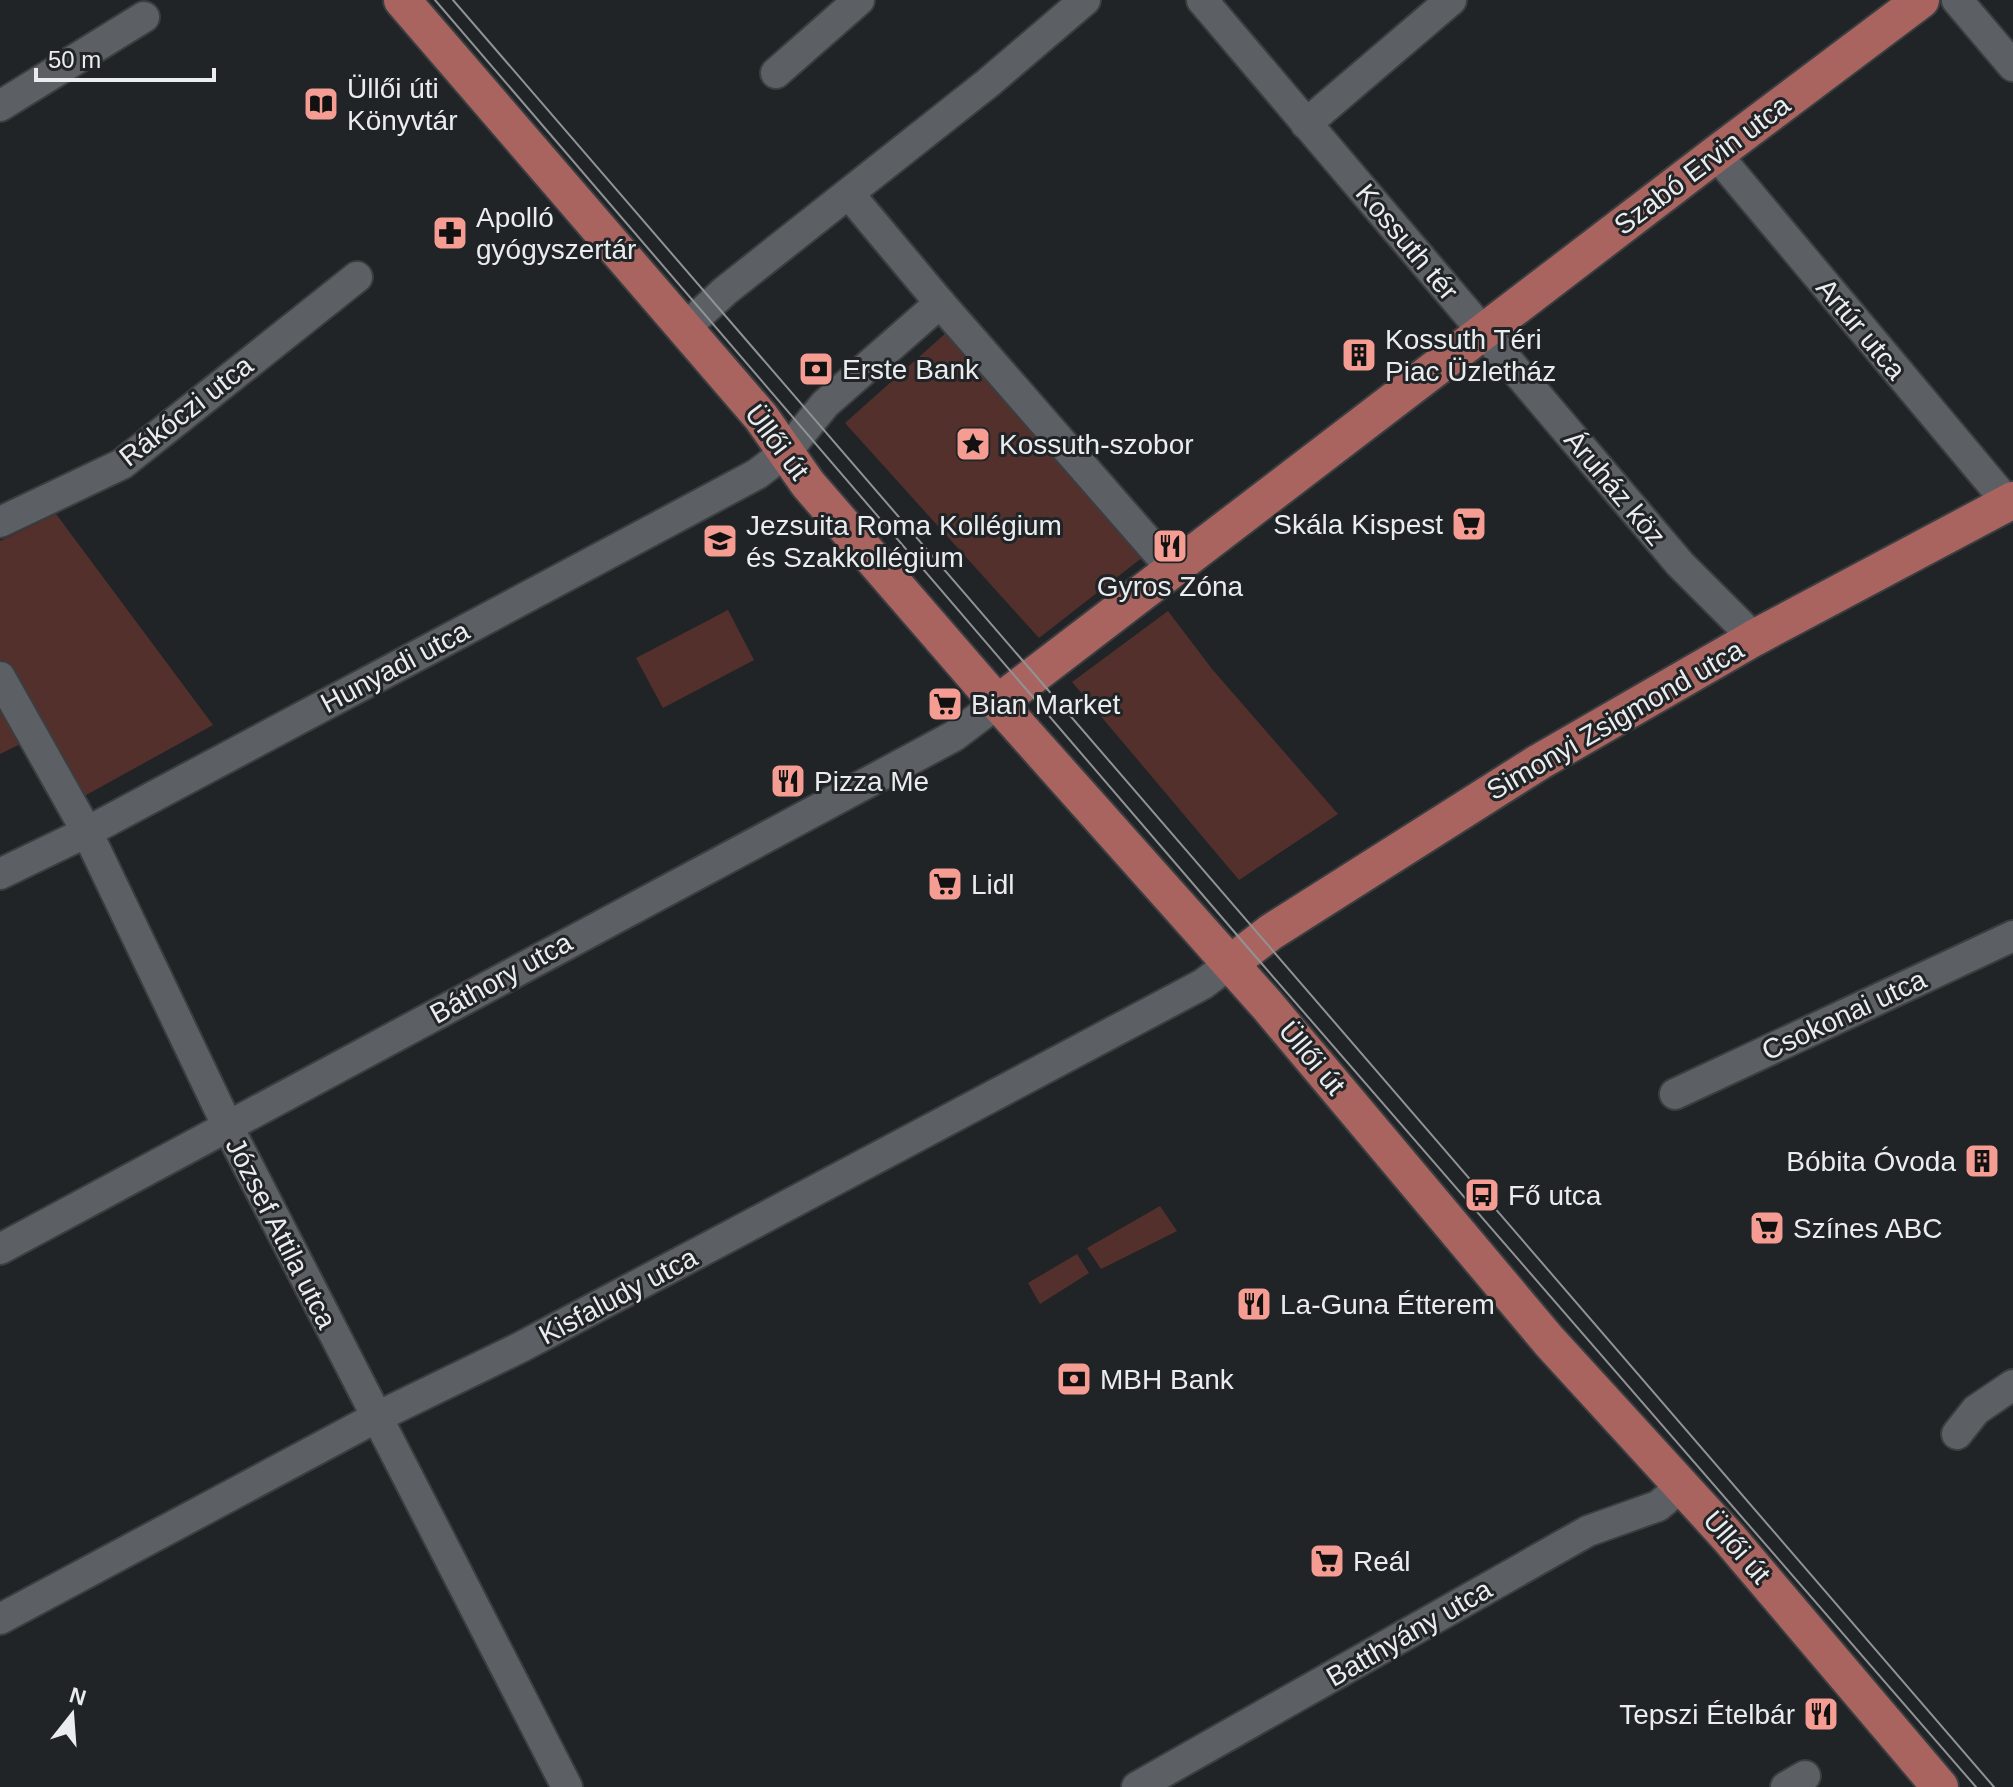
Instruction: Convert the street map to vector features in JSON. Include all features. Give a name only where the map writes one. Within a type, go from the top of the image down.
[{"type":"main road","name":"Üllői út","points":[[402,0],[761,417],[808,484],[1231,963],[1549,1341],[1683,1485],[1940,1787]]},
{"type":"main road","name":"Szabó Ervin utca","points":[[1483,332],[1921,0]]},
{"type":"main road","points":[[999,702],[1483,332]]},
{"type":"main road","name":"Simonyi Zsigmond utca","points":[[1231,963],[1271,932],[1539,762],[1754,638],[2010,502]]},
{"type":"street","points":[[776,73],[859,0]]},
{"type":"street","points":[[685,328],[725,291],[999,74],[1085,0]]},
{"type":"street","name":"Kossuth tér","points":[[1202,0],[1483,332]]},
{"type":"street","points":[[1306,124],[1451,0]]},
{"type":"street","points":[[1957,0],[2013,66]]},
{"type":"street","points":[[0,106],[144,17]]},
{"type":"street","name":"Artúr utca","points":[[1716,154],[2010,502]]},
{"type":"street","points":[[849,194],[1172,569]]},
{"type":"street","name":"Rákóczi utca","points":[[0,522],[122,464],[357,277]]},
{"type":"street","points":[[786,452],[825,404],[940,303]]},
{"type":"street","name":"Áruház köz","points":[[1483,332],[1680,564],[1754,638]]},
{"type":"street","name":"Hunyadi utca","points":[[0,874],[87,832],[757,474],[786,452]]},
{"type":"street","name":"József Attila utca","points":[[0,677],[87,832],[228,1127],[567,1787]]},
{"type":"street","name":"Báthory utca","points":[[0,1249],[954,736],[999,702]]},
{"type":"street","name":"Csokonai utca","points":[[1675,1094],[2013,936]]},
{"type":"street","name":"Kisfaludy utca","points":[[0,1619],[375,1418],[521,1347],[702,1251],[1203,984],[1231,963]]},
{"type":"street","points":[[1957,1434],[1976,1410],[2013,1385]]},
{"type":"street","name":"Batthyány utca","points":[[1137,1787],[1588,1531],[1658,1506],[1683,1485]]},
{"type":"shaded area","points":[[947,332],[1143,557],[1039,638],[845,423]]},
{"type":"shaded area","points":[[56,514],[213,725],[77,800],[43,733],[0,754],[0,541]]},
{"type":"shaded area","points":[[728,610],[754,660],[663,708],[636,658]]},
{"type":"shaded area","points":[[1168,611],[1212,669],[1338,814],[1239,880],[1072,682]]},
{"type":"shaded area","points":[[1160,1206],[1177,1231],[1101,1269],[1087,1248]]},
{"type":"shaded area","points":[[1077,1254],[1089,1273],[1040,1304],[1028,1283]]},
{"type":"tram line","points":[[435,0],[1249,949],[1976,1787]]},
{"type":"tram line","points":[[453,0],[1994,1787]]},
{"type":"place","name":"Üllői úti Könyvtár","points":[[321,104]]},
{"type":"place","name":"Apolló gyógyszertár","points":[[450,233]]},
{"type":"place","name":"Kossuth Téri Piac Üzletház","points":[[1359,355]]},
{"type":"place","name":"Erste Bank","points":[[816,369]]},
{"type":"place","name":"Kossuth-szobor","points":[[973,444]]},
{"type":"place","name":"Skála Kispest","points":[[1469,524]]},
{"type":"place","name":"Jezsuita Roma Kollégium és Szakkollégium","points":[[720,541]]},
{"type":"place","name":"Gyros Zóna","points":[[1170,546]]},
{"type":"place","name":"Bian Market","points":[[945,704]]},
{"type":"place","name":"Pizza Me","points":[[788,781]]},
{"type":"place","name":"Lidl","points":[[945,884]]},
{"type":"place","name":"Bóbita Óvoda","points":[[1982,1161]]},
{"type":"place","name":"Fő utca","points":[[1482,1195]]},
{"type":"place","name":"Színes ABC","points":[[1767,1228]]},
{"type":"place","name":"La-Guna Étterem","points":[[1254,1304]]},
{"type":"place","name":"MBH Bank","points":[[1074,1379]]},
{"type":"place","name":"Reál","points":[[1327,1561]]},
{"type":"place","name":"Tepszi Ételbár","points":[[1821,1714]]}]
